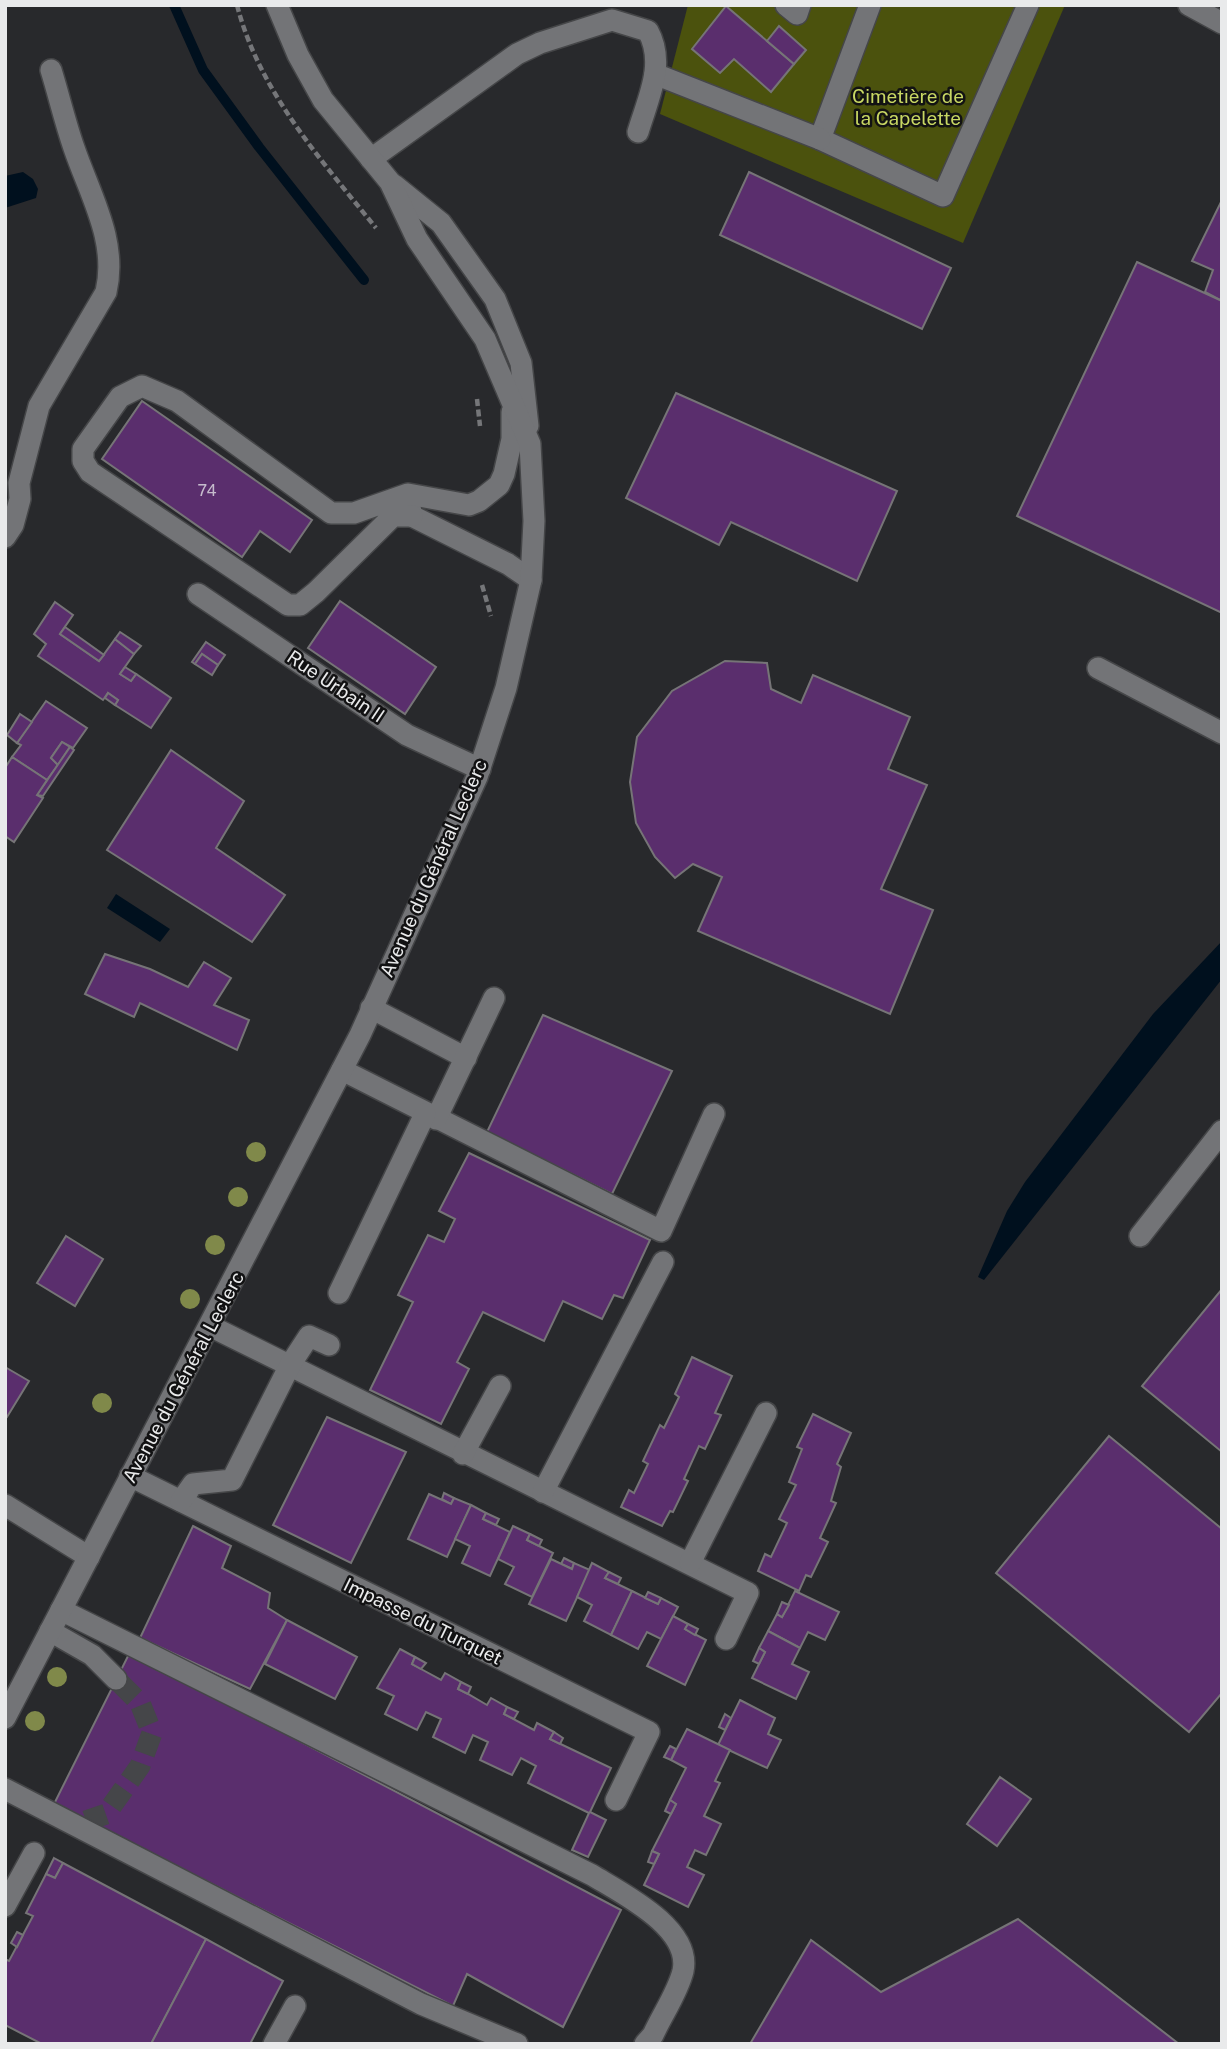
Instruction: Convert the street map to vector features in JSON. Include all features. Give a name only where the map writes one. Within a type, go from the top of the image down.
[{"type":"street","name":"Avenue du Général Leclerc","points":[[5,1718],[342,1070],[371,1008],[480,769],[506,688],[531,580],[534,521],[530,444],[485,339],[417,239],[390,182],[323,100],[298,55],[277,5]]},
{"type":"street","points":[[786,5],[797,14],[800,5]]},
{"type":"street","points":[[820,139],[870,5]]},
{"type":"street","points":[[655,74],[820,139],[943,196],[1028,5]]},
{"type":"street","points":[[1189,5],[1222,23]]},
{"type":"street","points":[[371,159],[517,54],[564,33],[612,20],[648,30],[656,45],[655,74],[638,132]]},
{"type":"street","points":[[5,537],[13,525],[20,499],[19,483],[39,405],[106,292],[111,261],[99,211],[74,148],[51,70]]},
{"type":"street","points":[[390,182],[441,223],[495,299],[521,363],[530,444]]},
{"type":"street","points":[[512,407],[510,447],[504,474],[493,491],[469,505],[408,494],[354,513],[331,513],[177,401],[157,390],[142,386],[120,397],[83,449],[83,461],[90,472],[288,605],[300,605],[316,592],[393,516],[412,516],[508,564],[531,580]]},
{"type":"street","points":[[408,494],[412,516]]},
{"type":"street","name":"Rue Urbain II","points":[[198,594],[407,735],[480,769]]},
{"type":"street","points":[[1098,668],[1222,733]]},
{"type":"street","points":[[338,1293],[430,1117],[466,1058],[494,998]]},
{"type":"street","points":[[371,1008],[466,1058]]},
{"type":"street","points":[[342,1070],[430,1117],[661,1231],[714,1114]]},
{"type":"street","points":[[1140,1236],[1222,1131]]},
{"type":"street","points":[[542,1492],[663,1262]]},
{"type":"street","points":[[210,1326],[463,1454],[748,1593],[726,1639]]},
{"type":"street","points":[[181,1501],[193,1483],[232,1480],[290,1365],[309,1336],[329,1345]]},
{"type":"street","points":[[463,1454],[500,1386]]},
{"type":"street","points":[[690,1563],[766,1413]]},
{"type":"street","name":"Impasse du Turquet","points":[[130,1476],[649,1732],[616,1800]]},
{"type":"street","points":[[5,1505],[89,1557]]},
{"type":"street","points":[[61,1610],[592,1875],[641,1905],[666,1926],[684,1952],[682,1972],[653,2035],[645,2044]]},
{"type":"street","points":[[50,1631],[92,1655],[116,1679]]},
{"type":"street","points":[[5,1790],[79,1823],[421,2004],[517,2044]]},
{"type":"street","points":[[5,1906],[34,1853]]},
{"type":"street","points":[[274,2044],[296,2006]]},
{"type":"green space","name":"Cimetière de la Capelette","points":[[688,5],[1065,5],[963,243],[660,114]]},
{"type":"water","points":[[23,172],[33,179],[38,189],[36,198],[5,208],[5,176]]},
{"type":"water","points":[[116,894],[170,929],[160,942],[107,908]]},
{"type":"water","points":[[1222,941],[1222,979],[984,1280],[978,1277],[1007,1211],[1025,1182],[1153,1014]]},
{"type":"building","points":[[726,6],[794,64],[771,92],[734,59],[720,73],[692,49]]},
{"type":"building","points":[[779,26],[806,50],[794,64],[767,41]]},
{"type":"building","points":[[749,172],[951,268],[922,329],[720,235]]},
{"type":"building","points":[[1222,200],[1222,301],[1205,292],[1213,270],[1192,261]]},
{"type":"building","points":[[1137,262],[1222,301],[1222,613],[1017,516]]},
{"type":"building","points":[[676,393],[897,491],[857,581],[731,522],[719,545],[626,498]]},
{"type":"building","points":[[142,401],[312,520],[290,552],[260,531],[242,557],[102,459]]},
{"type":"building","points":[[340,601],[436,667],[405,714],[308,648]]},
{"type":"building","points":[[55,602],[73,615],[60,634],[99,661],[115,639],[134,654],[120,674],[131,681],[136,674],[171,698],[151,728],[115,705],[118,700],[108,693],[103,700],[38,656],[46,644],[34,634]]},
{"type":"building","points":[[65,627],[104,655],[99,661],[60,634]]},
{"type":"building","points":[[120,632],[141,646],[134,654],[115,639]]},
{"type":"building","points":[[206,642],[225,655],[218,665],[202,654],[195,664],[192,662]]},
{"type":"building","points":[[202,654],[218,665],[212,675],[195,664]]},
{"type":"building","points":[[725,661],[767,663],[771,689],[801,703],[813,675],[910,717],[888,769],[927,785],[881,889],[933,910],[890,1014],[698,931],[722,877],[693,864],[675,878],[655,857],[636,823],[630,782],[637,737],[672,691]]},
{"type":"building","points":[[125,667],[136,674],[131,681],[120,674]]},
{"type":"building","points":[[108,693],[118,700],[115,705],[105,698]]},
{"type":"building","points":[[46,701],[87,728],[73,748],[62,742],[51,758],[58,765],[47,780],[12,757],[21,745],[17,743]]},
{"type":"building","points":[[20,714],[32,722],[17,743],[7,735]]},
{"type":"building","points":[[62,742],[70,747],[58,765],[51,758]]},
{"type":"building","points":[[70,747],[74,750],[43,796],[37,795]]},
{"type":"building","points":[[171,750],[244,801],[216,848],[285,895],[252,942],[107,850]]},
{"type":"building","points":[[12,757],[47,780],[37,795],[43,798],[14,842],[5,836],[5,768]]},
{"type":"building","points":[[105,954],[150,969],[188,987],[204,962],[231,978],[214,1005],[249,1020],[237,1050],[140,1003],[134,1017],[85,994]]},
{"type":"building","points":[[543,1015],[672,1071],[612,1194],[487,1132]]},
{"type":"building","points":[[469,1153],[650,1240],[623,1298],[614,1295],[602,1319],[563,1301],[544,1341],[483,1312],[457,1362],[469,1369],[441,1424],[370,1390],[413,1302],[398,1295],[428,1235],[444,1242],[455,1219],[439,1211]]},
{"type":"building","points":[[66,1236],[103,1259],[75,1306],[37,1283]]},
{"type":"building","points":[[1222,1289],[1222,1452],[1142,1386]]},
{"type":"building","points":[[692,1357],[732,1376],[715,1413],[721,1415],[705,1449],[699,1446],[684,1479],[688,1481],[673,1512],[670,1511],[662,1526],[621,1507],[629,1490],[634,1493],[648,1464],[643,1461],[660,1425],[664,1428],[679,1397],[675,1394]]},
{"type":"building","points":[[5,1367],[29,1381],[7,1417],[5,1416]]},
{"type":"building","points":[[813,1414],[851,1433],[837,1464],[841,1467],[831,1501],[836,1503],[820,1538],[828,1542],[811,1577],[806,1575],[799,1591],[758,1571],[765,1554],[771,1557],[787,1523],[779,1519],[796,1485],[789,1482],[802,1449],[797,1447]]},
{"type":"building","points":[[327,1417],[406,1452],[351,1563],[273,1525]]},
{"type":"building","points":[[1109,1436],[1222,1529],[1222,1693],[1189,1732],[996,1573]]},
{"type":"building","points":[[444,1493],[454,1498],[451,1504],[442,1499]]},
{"type":"building","points":[[429,1494],[451,1504],[454,1498],[471,1505],[447,1557],[408,1539]]},
{"type":"building","points":[[471,1505],[486,1513],[483,1519],[510,1532],[490,1576],[462,1563],[470,1546],[455,1539]]},
{"type":"building","points":[[486,1513],[499,1519],[496,1525],[483,1519]]},
{"type":"building","points":[[193,1526],[231,1546],[222,1568],[270,1593],[268,1608],[287,1620],[250,1689],[140,1638]]},
{"type":"building","points":[[513,1526],[530,1534],[527,1540],[553,1553],[532,1597],[505,1584],[514,1567],[498,1559]]},
{"type":"building","points":[[530,1534],[542,1540],[539,1546],[527,1540]]},
{"type":"building","points":[[564,1558],[574,1563],[572,1569],[561,1564]]},
{"type":"building","points":[[551,1559],[572,1569],[574,1563],[590,1570],[566,1621],[529,1604]]},
{"type":"building","points":[[592,1563],[609,1572],[605,1578],[632,1591],[611,1635],[584,1621],[592,1605],[577,1597]]},
{"type":"building","points":[[609,1572],[621,1578],[618,1584],[605,1578]]},
{"type":"building","points":[[632,1591],[658,1604],[661,1598],[678,1607],[661,1639],[647,1632],[638,1649],[611,1635]]},
{"type":"building","points":[[795,1591],[839,1612],[825,1640],[808,1632],[800,1648],[768,1631],[777,1614],[782,1617]]},
{"type":"building","points":[[648,1592],[661,1598],[658,1604],[645,1598]]},
{"type":"building","points":[[782,1602],[789,1605],[782,1617],[777,1614]]},
{"type":"building","points":[[673,1616],[688,1624],[685,1629],[706,1640],[685,1685],[647,1666]]},
{"type":"building","points":[[287,1620],[357,1657],[335,1699],[265,1664]]},
{"type":"building","points":[[688,1624],[698,1629],[695,1635],[685,1629]]},
{"type":"building","points":[[768,1631],[800,1648],[792,1664],[809,1672],[796,1699],[752,1678],[765,1652],[759,1648]]},
{"type":"building","points":[[759,1648],[765,1652],[759,1664],[753,1661]]},
{"type":"building","points":[[400,1649],[415,1657],[412,1664],[441,1680],[445,1673],[461,1682],[458,1689],[487,1705],[491,1698],[507,1707],[504,1714],[534,1730],[537,1723],[554,1732],[550,1739],[611,1768],[590,1812],[606,1820],[588,1857],[572,1850],[589,1813],[528,1783],[536,1766],[521,1758],[512,1775],[480,1760],[488,1742],[473,1735],[465,1753],[433,1737],[441,1719],[426,1712],[417,1730],[385,1714],[394,1696],[377,1688]]},
{"type":"building","points":[[130,1652],[621,1910],[563,2027],[467,1974],[453,2006],[54,1804]]},
{"type":"building","points":[[415,1657],[426,1663],[421,1669],[412,1664]]},
{"type":"building","points":[[461,1682],[471,1687],[468,1694],[458,1689]]},
{"type":"building","points":[[740,1700],[775,1718],[768,1734],[781,1740],[767,1768],[718,1745]]},
{"type":"building","points":[[507,1707],[518,1712],[514,1719],[504,1714]]},
{"type":"building","points":[[725,1714],[731,1718],[725,1730],[719,1727]]},
{"type":"building","points":[[687,1729],[730,1750],[715,1781],[720,1783],[704,1816],[721,1824],[706,1855],[695,1850],[687,1867],[704,1875],[688,1907],[644,1885],[659,1854],[652,1851],[676,1804],[670,1800],[686,1768],[671,1760]]},
{"type":"building","points":[[554,1732],[563,1738],[560,1744],[550,1739]]},
{"type":"building","points":[[670,1746],[676,1749],[671,1760],[664,1757]]},
{"type":"building","points":[[1000,1777],[1031,1799],[997,1846],[967,1824]]},
{"type":"building","points":[[670,1800],[676,1804],[671,1814],[665,1811]]},
{"type":"building","points":[[652,1851],[659,1854],[654,1864],[648,1862]]},
{"type":"building","points":[[54,1858],[63,1863],[55,1878],[46,1874]]},
{"type":"building","points":[[63,1863],[206,1939],[151,2044],[42,2044],[5,2025],[5,1959],[9,1961],[33,1916],[26,1913],[46,1874],[55,1878]]},
{"type":"building","points":[[1018,1919],[1179,2044],[750,2044],[811,1940],[881,1992]]},
{"type":"building","points":[[17,1932],[23,1935],[17,1947],[11,1943]]},
{"type":"building","points":[[206,1939],[283,1981],[250,2044],[151,2044]]},
{"type":"waterway","points":[[174,5],[203,70],[259,147],[364,280]]},
{"type":"tunnel","points":[[86,1821],[106,1814],[140,1766],[152,1733],[140,1703],[116,1679]]}]
